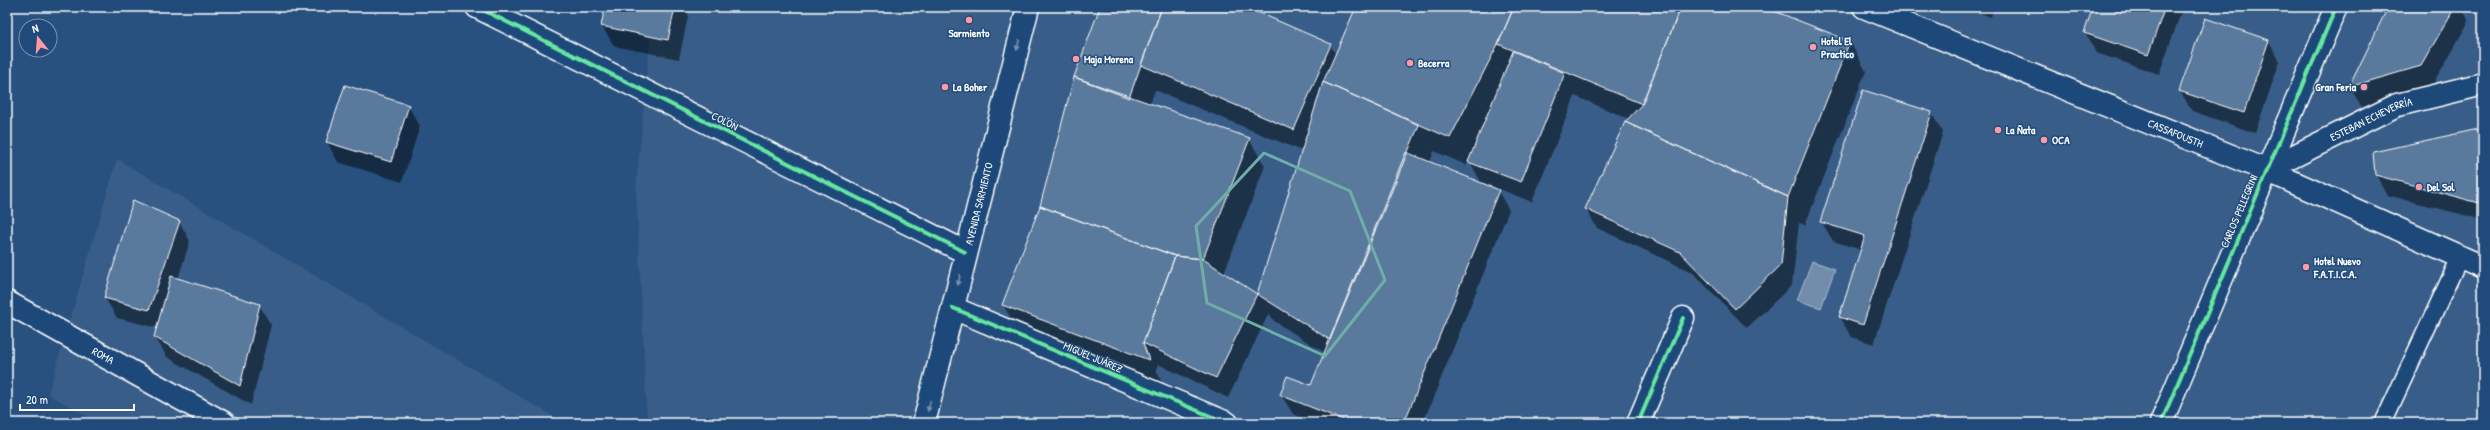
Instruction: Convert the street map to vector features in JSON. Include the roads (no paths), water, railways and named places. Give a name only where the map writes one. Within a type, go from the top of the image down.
[{"type":"street","name":"COLÓN","points":[[477,7],[965,252]]},
{"type":"street","name":"AVENIDA SARMIENTO","points":[[924,423],[953,308],[965,252],[1028,7]]},
{"type":"street","name":"CASSAFOUSTH","points":[[1864,7],[2266,170],[2483,266]]},
{"type":"street","name":"CARLOS PELLEGRINI","points":[[2160,423],[2336,7]]},
{"type":"street","name":"ESTEBAN ECHEVERRÍA","points":[[2266,170],[2397,105],[2483,84]]},
{"type":"street","name":"ROMA","points":[[7,302],[202,416],[224,423]]},
{"type":"street","name":"MIGUEL JUÁREZ","points":[[953,308],[1227,423]]},
{"type":"street","points":[[1638,423],[1684,318]]},
{"type":"lane","points":[[2383,423],[2460,257]]},
{"type":"place","name":"Sarmiento","points":[[969,20]]},
{"type":"place","name":"Hotel El Practico","points":[[1813,47]]},
{"type":"place","name":"Maja Morena","points":[[1076,59]]},
{"type":"place","name":"Becerra","points":[[1410,63]]},
{"type":"place","name":"La Boher","points":[[945,87]]},
{"type":"place","name":"Gran Feria","points":[[2364,87]]},
{"type":"place","name":"La Ñata","points":[[1998,130]]},
{"type":"place","name":"OCA","points":[[2044,140]]},
{"type":"place","name":"Del Sol","points":[[2419,187]]},
{"type":"place","name":"Hotel Nuevo F.A.T.I.C.A.","points":[[2306,267]]}]
